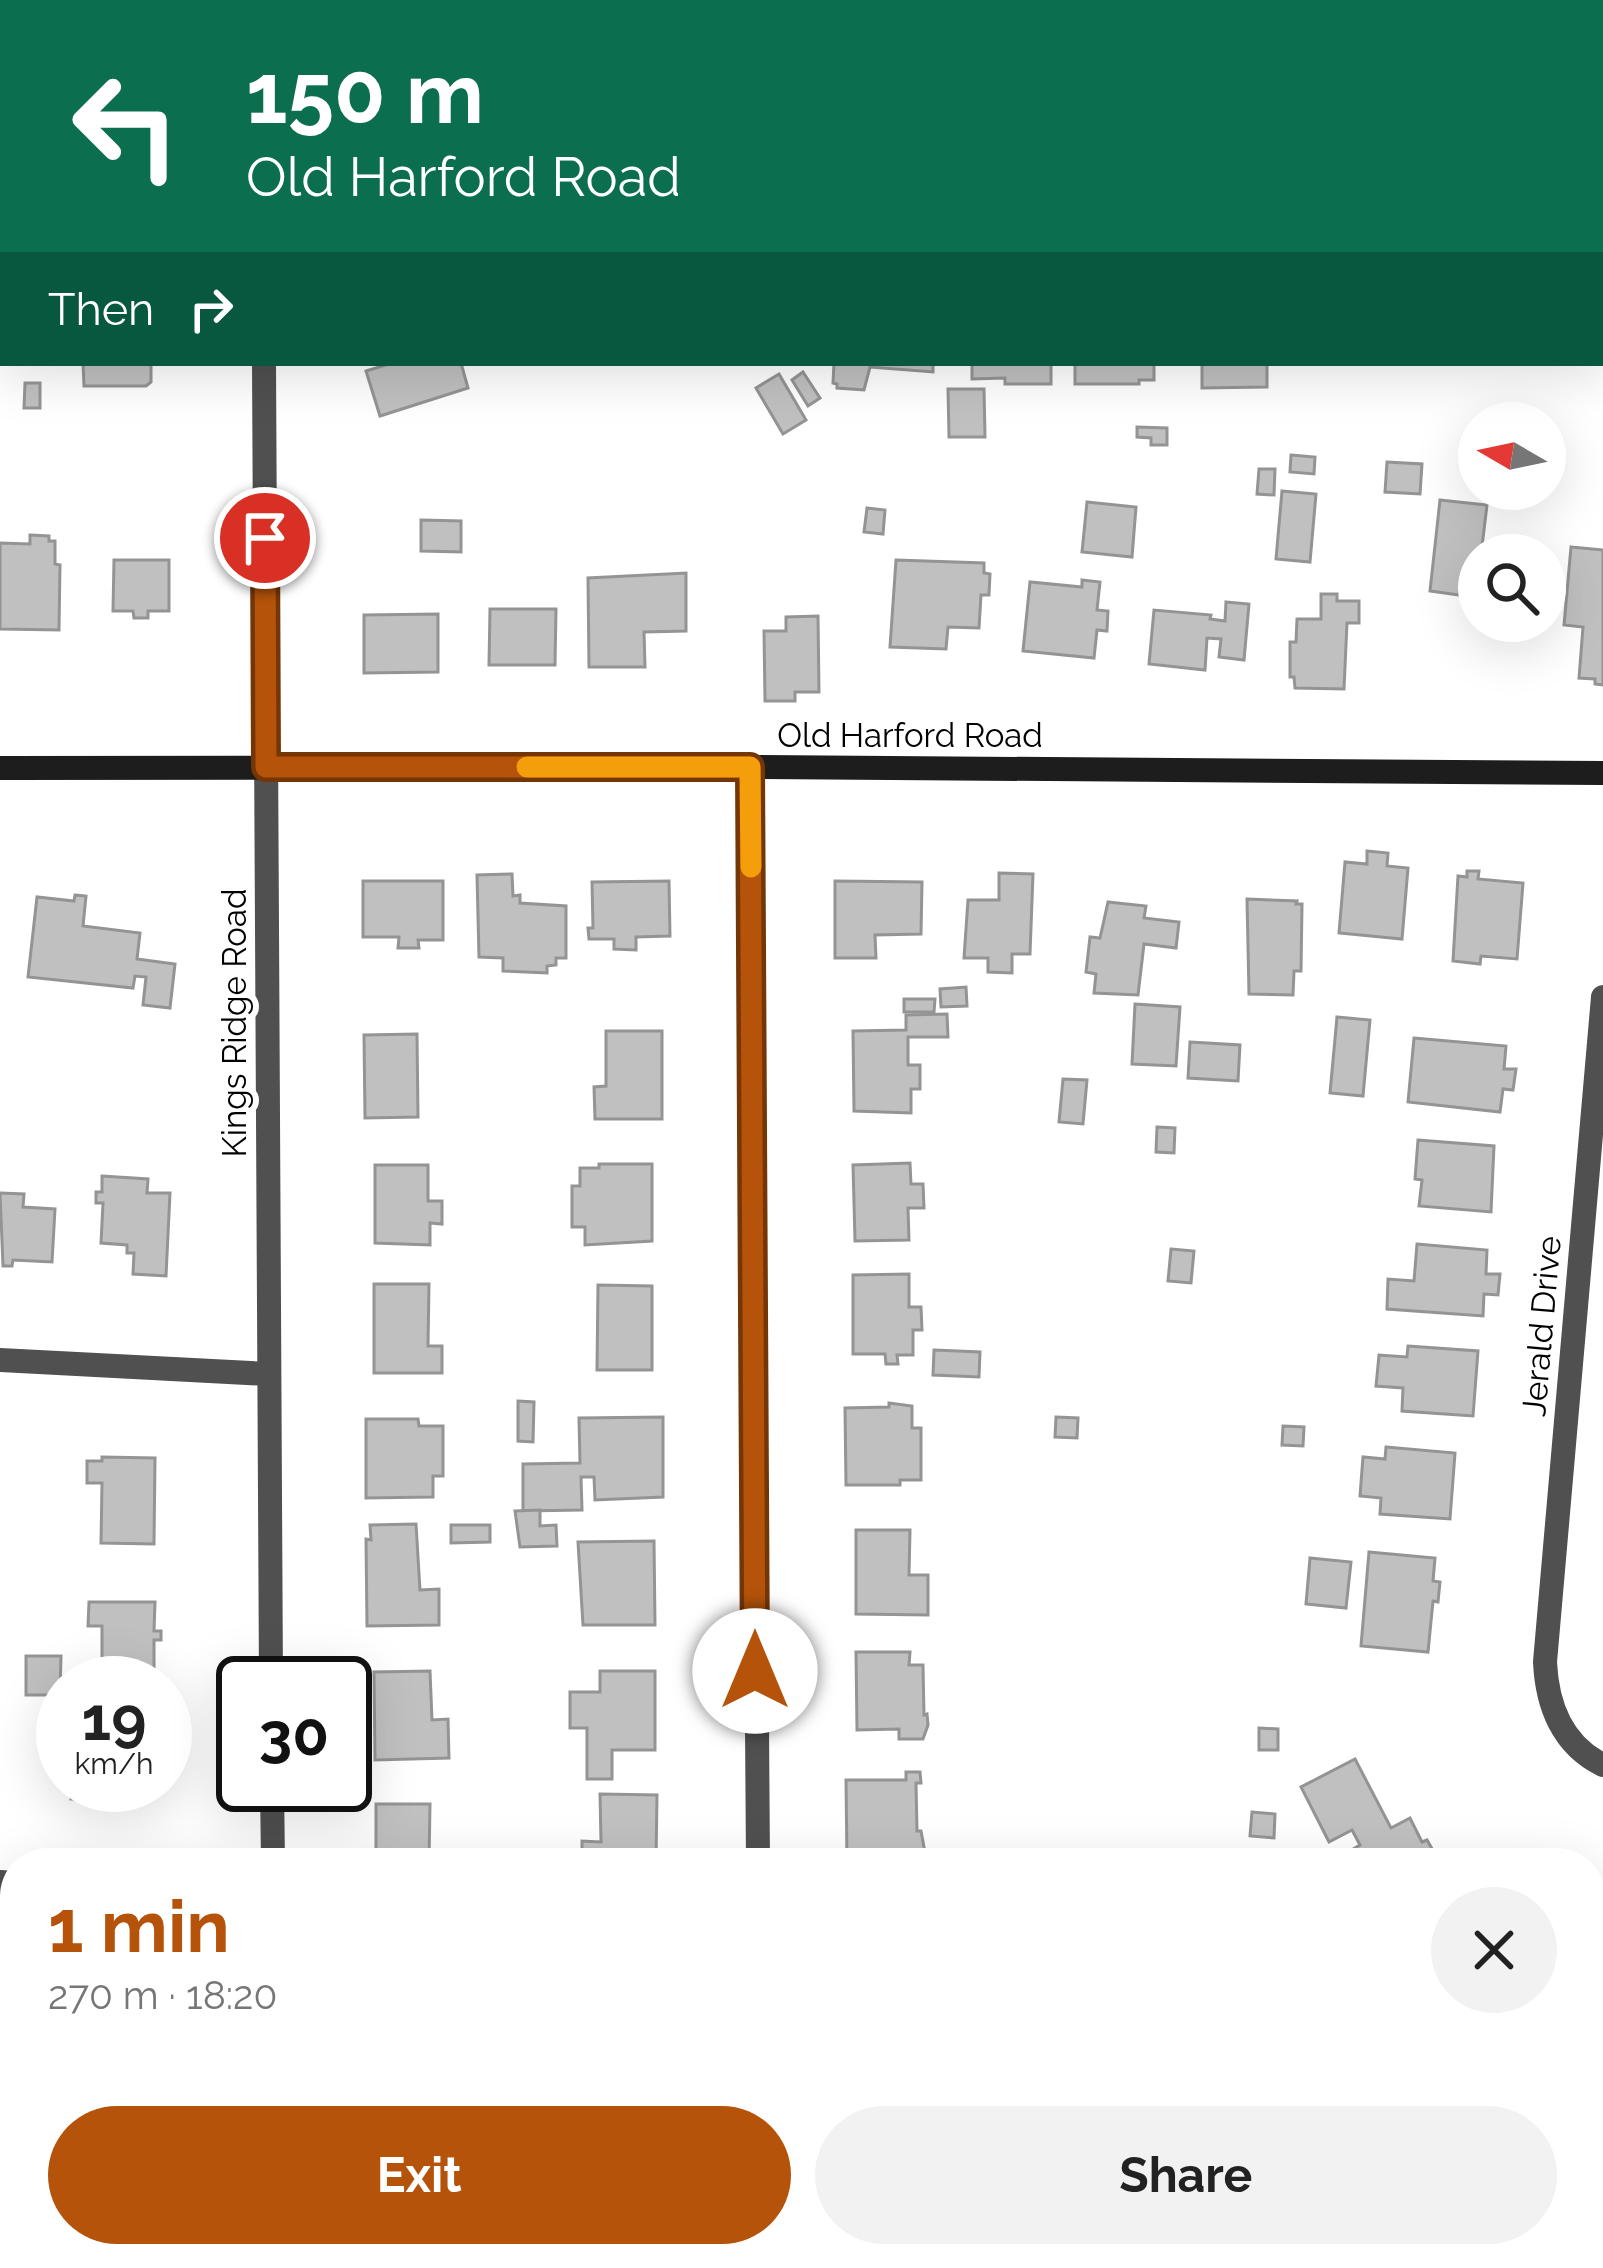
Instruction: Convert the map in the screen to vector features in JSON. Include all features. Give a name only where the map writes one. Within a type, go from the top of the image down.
[{"type":"street","name":"Kings Ridge Road","points":[[264,366],[271,1656]]},
{"type":"street","points":[[750,767],[758,1848]]},
{"type":"street","name":"Old Harford Road","points":[[0,768],[1603,773]]},
{"type":"street","name":"Jerald Drive","points":[[1603,997],[1592,1255],[1545,1662],[1555,1717],[1573,1744],[1603,1765]]},
{"type":"street","points":[[0,1360],[268,1374]]},
{"type":"street","points":[[272,1812],[273,1848]]},
{"type":"building","points":[[83,366],[151,366],[151,382],[146,386],[84,386]]},
{"type":"building","points":[[382,366],[462,366],[468,388],[380,416],[366,371]]},
{"type":"building","points":[[834,366],[933,366],[933,372],[870,367],[864,390],[837,388]]},
{"type":"building","points":[[972,366],[1051,366],[1051,384],[972,379]]},
{"type":"building","points":[[1075,366],[1154,366],[1154,380],[1139,380],[1139,384],[1075,384]]},
{"type":"building","points":[[1202,366],[1267,366],[1267,387],[1202,388]]},
{"type":"building","points":[[803,372],[820,398],[808,406],[792,380]]},
{"type":"building","points":[[779,374],[806,420],[783,434],[756,388]]},
{"type":"building","points":[[25,383],[40,383],[40,408],[24,408]]},
{"type":"building","points":[[948,389],[984,389],[985,437],[949,437]]},
{"type":"building","points":[[1137,427],[1167,428],[1167,445],[1151,445],[1151,438],[1137,437]]},
{"type":"building","points":[[1291,455],[1315,457],[1314,474],[1290,472]]},
{"type":"building","points":[[1387,462],[1422,464],[1420,494],[1385,492]]},
{"type":"building","points":[[1259,469],[1275,469],[1274,495],[1257,494]]},
{"type":"building","points":[[1282,491],[1316,494],[1310,562],[1276,559]]},
{"type":"building","points":[[1440,500],[1458,502],[1458,510],[1486,510],[1484,534],[1458,534],[1458,595],[1430,591]]},
{"type":"building","points":[[1087,502],[1136,507],[1132,557],[1082,552]]},
{"type":"building","points":[[867,508],[885,510],[883,534],[864,532]]},
{"type":"building","points":[[421,520],[461,521],[461,552],[421,551]]},
{"type":"building","points":[[30,535],[55,541],[55,564],[60,565],[59,630],[0,629],[0,543],[30,544]]},
{"type":"building","points":[[1571,547],[1603,550],[1603,685],[1579,678],[1583,627],[1566,625]]},
{"type":"building","points":[[114,560],[169,560],[169,611],[148,611],[148,618],[134,618],[133,611],[113,611]]},
{"type":"building","points":[[896,560],[984,563],[984,573],[990,574],[989,595],[981,595],[979,628],[948,627],[946,649],[890,647]]},
{"type":"building","points":[[686,573],[686,631],[644,632],[645,667],[589,667],[588,578]]},
{"type":"building","points":[[1082,580],[1100,582],[1097,610],[1108,611],[1107,631],[1097,630],[1094,658],[1023,651],[1030,582],[1082,587]]},
{"type":"building","points":[[1321,594],[1337,594],[1337,601],[1359,601],[1359,623],[1347,623],[1344,689],[1295,688],[1294,677],[1290,677],[1290,642],[1296,642],[1297,619],[1321,619]]},
{"type":"building","points":[[1226,602],[1249,604],[1244,660],[1219,657],[1221,639],[1207,638],[1205,670],[1149,664],[1154,610],[1211,615],[1210,619],[1225,621]]},
{"type":"building","points":[[490,609],[556,609],[555,665],[489,665]]},
{"type":"building","points":[[438,614],[438,672],[364,673],[364,615]]},
{"type":"building","points":[[818,616],[819,692],[795,692],[795,701],[765,701],[764,631],[786,631],[786,617]]},
{"type":"building","points":[[1367,851],[1388,853],[1387,866],[1408,868],[1402,939],[1339,933],[1345,862],[1367,864]]},
{"type":"building","points":[[1467,871],[1479,871],[1478,879],[1523,883],[1517,959],[1481,956],[1480,964],[1453,961],[1458,876],[1467,877]]},
{"type":"building","points":[[999,873],[1033,874],[1030,954],[1012,954],[1012,973],[988,972],[988,958],[964,958],[968,900],[999,900]]},
{"type":"building","points":[[512,874],[513,896],[520,895],[520,903],[566,906],[566,958],[556,958],[556,965],[547,966],[547,973],[503,971],[503,958],[479,957],[477,875]]},
{"type":"building","points":[[363,881],[443,881],[443,940],[418,940],[419,948],[398,948],[399,937],[363,937]]},
{"type":"building","points":[[669,881],[670,936],[636,937],[636,950],[614,949],[614,939],[589,939],[592,882]]},
{"type":"building","points":[[835,881],[922,882],[921,934],[875,935],[876,958],[835,958]]},
{"type":"building","points":[[75,895],[86,896],[83,926],[140,933],[137,959],[175,964],[170,1008],[143,1005],[146,977],[135,976],[133,988],[28,977],[37,897],[74,901]]},
{"type":"building","points":[[1247,899],[1302,904],[1301,971],[1294,971],[1293,995],[1249,994]]},
{"type":"building","points":[[1108,902],[1146,906],[1144,918],[1179,922],[1176,948],[1144,944],[1138,995],[1094,993],[1096,974],[1086,972],[1090,937],[1100,938]]},
{"type":"building","points":[[966,987],[967,1006],[941,1007],[940,989]]},
{"type":"building","points":[[904,999],[935,999],[934,1012],[904,1012]]},
{"type":"building","points":[[1135,1004],[1180,1007],[1176,1066],[1132,1064]]},
{"type":"building","points":[[947,1014],[948,1037],[908,1037],[908,1065],[920,1065],[920,1089],[911,1089],[911,1113],[854,1111],[853,1031],[906,1030],[906,1015]]},
{"type":"building","points":[[1337,1017],[1370,1020],[1363,1096],[1330,1093]]},
{"type":"building","points":[[606,1031],[662,1031],[662,1119],[595,1119],[594,1087],[606,1086]]},
{"type":"building","points":[[417,1034],[418,1117],[365,1118],[364,1035]]},
{"type":"building","points":[[1414,1038],[1506,1046],[1504,1069],[1516,1069],[1513,1090],[1503,1089],[1500,1112],[1408,1102]]},
{"type":"building","points":[[1190,1042],[1240,1045],[1238,1081],[1188,1078]]},
{"type":"building","points":[[1063,1079],[1087,1080],[1083,1124],[1059,1122]]},
{"type":"building","points":[[1157,1127],[1175,1128],[1174,1153],[1156,1152]]},
{"type":"building","points":[[1418,1140],[1494,1146],[1491,1212],[1419,1206]]},
{"type":"building","points":[[910,1163],[911,1184],[923,1184],[924,1208],[908,1208],[909,1240],[855,1241],[853,1165]]},
{"type":"building","points":[[599,1164],[652,1164],[652,1241],[585,1245],[585,1227],[572,1227],[572,1186],[580,1186],[580,1168],[599,1168]]},
{"type":"building","points":[[375,1165],[428,1165],[428,1201],[442,1201],[442,1224],[430,1223],[430,1245],[375,1243]]},
{"type":"building","points":[[102,1176],[148,1179],[147,1193],[170,1193],[166,1276],[133,1274],[134,1253],[127,1253],[127,1245],[101,1243],[103,1203],[96,1203],[96,1192],[102,1192]]},
{"type":"building","points":[[0,1193],[24,1194],[23,1207],[55,1209],[52,1262],[13,1260],[12,1266],[3,1266]]},
{"type":"building","points":[[1417,1244],[1487,1250],[1486,1274],[1500,1274],[1498,1295],[1484,1294],[1483,1316],[1387,1309],[1388,1279],[1414,1281]]},
{"type":"building","points":[[1171,1249],[1194,1251],[1191,1283],[1168,1281]]},
{"type":"building","points":[[909,1274],[909,1307],[921,1307],[922,1330],[913,1330],[913,1355],[897,1355],[898,1364],[886,1364],[885,1354],[853,1354],[853,1275]]},
{"type":"building","points":[[374,1284],[429,1284],[428,1346],[442,1346],[442,1373],[374,1373]]},
{"type":"building","points":[[598,1285],[652,1286],[652,1370],[597,1370]]},
{"type":"building","points":[[1408,1346],[1478,1351],[1473,1416],[1402,1411],[1403,1388],[1376,1386],[1379,1355],[1407,1357]]},
{"type":"building","points":[[934,1350],[980,1352],[979,1377],[933,1375]]},
{"type":"building","points":[[518,1401],[534,1402],[533,1442],[518,1441]]},
{"type":"building","points":[[889,1403],[912,1406],[912,1428],[921,1428],[921,1480],[846,1485],[845,1408],[889,1407]]},
{"type":"building","points":[[663,1417],[663,1497],[595,1500],[594,1477],[581,1477],[582,1510],[523,1511],[523,1464],[580,1463],[579,1418]]},
{"type":"building","points":[[1056,1417],[1078,1418],[1077,1438],[1055,1437]]},
{"type":"building","points":[[366,1419],[418,1419],[419,1426],[443,1426],[443,1476],[433,1476],[433,1497],[366,1498]]},
{"type":"building","points":[[1283,1426],[1304,1427],[1303,1446],[1282,1445]]},
{"type":"building","points":[[1386,1447],[1455,1453],[1450,1519],[1380,1514],[1381,1498],[1360,1496],[1363,1457],[1385,1459]]},
{"type":"building","points":[[102,1457],[155,1458],[154,1544],[101,1543],[102,1483],[87,1483],[87,1461],[102,1461]]},
{"type":"building","points":[[540,1510],[540,1526],[556,1525],[557,1546],[520,1547],[515,1511]]},
{"type":"building","points":[[416,1524],[420,1590],[439,1589],[439,1625],[367,1626],[370,1525]]},
{"type":"building","points":[[451,1525],[490,1525],[490,1542],[451,1543]]},
{"type":"building","points":[[856,1530],[910,1530],[909,1575],[928,1575],[928,1615],[856,1614]]},
{"type":"building","points":[[654,1541],[655,1625],[583,1625],[578,1542]]},
{"type":"building","points":[[1369,1552],[1435,1558],[1433,1581],[1440,1582],[1438,1602],[1433,1601],[1428,1652],[1361,1646]]},
{"type":"building","points":[[1310,1558],[1351,1562],[1346,1608],[1306,1604]]},
{"type":"building","points":[[89,1602],[155,1602],[154,1631],[161,1631],[161,1640],[154,1640],[154,1656],[102,1656],[102,1626],[88,1626]]},
{"type":"building","points":[[856,1652],[910,1652],[909,1665],[923,1665],[928,1725],[923,1739],[899,1739],[899,1729],[857,1730]]},
{"type":"building","points":[[26,1656],[36,1656],[36,1695],[26,1695]]},
{"type":"building","points":[[430,1671],[432,1720],[448,1719],[449,1758],[375,1760],[374,1672]]},
{"type":"building","points":[[600,1671],[655,1671],[655,1750],[612,1750],[612,1779],[587,1779],[587,1728],[570,1728],[570,1692],[600,1692]]},
{"type":"building","points":[[1259,1728],[1278,1729],[1278,1750],[1259,1750]]},
{"type":"building","points":[[1355,1759],[1391,1828],[1410,1818],[1422,1842],[1427,1840],[1432,1848],[1355,1848],[1360,1845],[1352,1830],[1329,1842],[1301,1787]]},
{"type":"building","points":[[906,1772],[920,1772],[917,1831],[921,1831],[924,1848],[847,1848],[846,1780],[906,1780]]},
{"type":"building","points":[[600,1794],[657,1795],[656,1848],[582,1848],[582,1841],[601,1842]]},
{"type":"building","points":[[376,1804],[430,1804],[429,1848],[376,1848]]},
{"type":"building","points":[[1252,1812],[1275,1814],[1274,1838],[1250,1836]]},
{"type":"slow traffic","points":[[527,767],[750,767],[751,867]]},
{"type":"route","points":[[265,538],[266,767],[750,767],[755,1671]]}]
